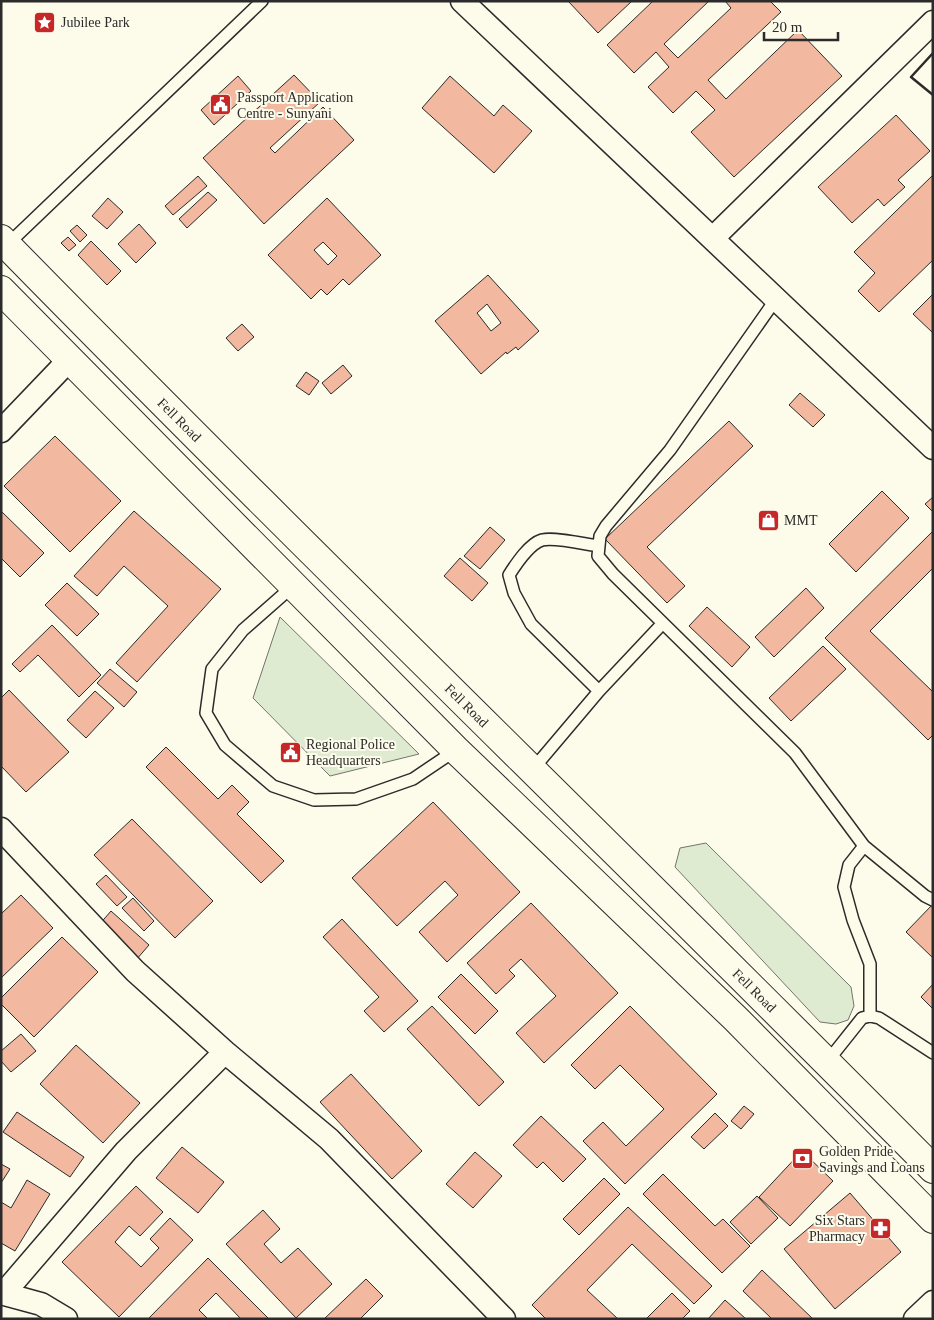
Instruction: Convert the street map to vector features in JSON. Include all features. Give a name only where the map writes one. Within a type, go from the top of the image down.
[{"type":"main road","name":"Fell Road","points":[[4,242],[164,404],[933,1169]]},
{"type":"main road","points":[[1,290],[456,750],[736,1020],[933,1219]]},
{"type":"street","points":[[462,1],[933,448]]},
{"type":"street","points":[[713,238],[933,22]]},
{"type":"street","points":[[1,431],[69,360]]},
{"type":"street","points":[[1,828],[135,971],[225,1052],[329,1138],[504,1319]]},
{"type":"street","points":[[66,1319],[41,1304],[3,1293],[126,1151],[225,1052]]},
{"type":"street","points":[[915,1319],[933,1302]]},
{"type":"lane","points":[[4,242],[193,69],[262,1]]},
{"type":"lane","points":[[776,299],[670,450],[606,526],[600,536],[598,556],[662,624],[795,753],[864,846],[933,900]]},
{"type":"lane","points":[[598,546],[541,540],[522,554],[509,575],[514,593],[531,624],[598,691]]},
{"type":"lane","points":[[293,586],[243,630],[212,669],[206,713],[225,745],[273,786],[314,800],[356,799],[413,778],[456,750]]},
{"type":"lane","points":[[533,769],[598,691],[662,624]]},
{"type":"lane","points":[[864,846],[849,865],[844,888],[870,964],[870,1016]]},
{"type":"lane","points":[[827,1062],[862,1018],[870,1016],[879,1018],[933,1053]]},
{"type":"green space","points":[[280,617],[419,754],[330,776],[253,698]]},
{"type":"green space","points":[[706,843],[851,987],[854,1006],[848,1020],[836,1024],[820,1022],[675,867],[680,848]]},
{"type":"building","points":[[568,1],[632,1],[598,33]]},
{"type":"building","points":[[653,1],[709,1],[664,44],[678,58],[731,8],[725,1],[770,1],[781,12],[708,80],[726,99],[798,30],[842,76],[734,177],[691,132],[715,110],[696,91],[673,113],[648,87],[669,67],[656,52],[634,73],[607,45]]},
{"type":"building","points":[[294,75],[320,102],[270,148],[275,153],[323,107],[354,140],[264,224],[203,158]]},
{"type":"building","points":[[238,76],[251,91],[214,125],[201,110]]},
{"type":"building","points":[[450,76],[494,116],[503,105],[532,131],[494,173],[422,108]]},
{"type":"building","points":[[896,115],[930,151],[898,180],[905,187],[884,206],[878,199],[852,223],[818,187]]},
{"type":"building","points":[[933,175],[933,260],[879,312],[858,291],[875,273],[854,252]]},
{"type":"building","points":[[198,176],[207,186],[173,215],[165,206]]},
{"type":"building","points":[[208,192],[217,200],[187,228],[179,219]]},
{"type":"building","points":[[108,198],[123,212],[107,229],[92,216]]},
{"type":"building","points":[[327,198],[381,255],[349,285],[343,279],[327,295],[321,289],[311,299],[268,255]],"holes":[[[323,242],[337,256],[328,265],[314,250]]]},
{"type":"building","points":[[139,224],[156,243],[136,263],[118,244]]},
{"type":"building","points":[[77,225],[87,235],[80,242],[70,231]]},
{"type":"building","points":[[68,237],[76,245],[69,251],[61,243]]},
{"type":"building","points":[[91,241],[121,271],[107,285],[78,255]]},
{"type":"building","points":[[488,275],[539,331],[518,350],[516,347],[507,354],[506,352],[481,374],[435,321]],"holes":[[[487,304],[501,323],[491,331],[477,313]]]},
{"type":"building","points":[[933,294],[933,333],[913,314]]},
{"type":"building","points":[[242,324],[254,337],[238,351],[226,338]]},
{"type":"building","points":[[343,365],[352,376],[331,394],[322,383]]},
{"type":"building","points":[[306,372],[319,381],[309,395],[296,386]]},
{"type":"building","points":[[800,393],[825,415],[813,427],[789,405]]},
{"type":"building","points":[[729,421],[753,446],[647,547],[685,586],[667,603],[605,539]]},
{"type":"building","points":[[55,436],[121,501],[70,552],[4,486]]},
{"type":"building","points":[[882,491],[909,518],[856,572],[829,544]]},
{"type":"building","points":[[933,497],[933,512],[925,504]]},
{"type":"building","points":[[1,511],[44,553],[20,577],[1,558]]},
{"type":"building","points":[[134,511],[221,589],[137,682],[116,663],[168,606],[124,566],[97,596],[74,576]]},
{"type":"building","points":[[490,527],[505,540],[480,569],[464,556]]},
{"type":"building","points":[[933,531],[933,568],[870,631],[933,692],[933,735],[928,740],[825,638]]},
{"type":"building","points":[[460,558],[488,583],[472,601],[444,576]]},
{"type":"building","points":[[67,583],[99,614],[77,636],[45,605]]},
{"type":"building","points":[[806,588],[824,608],[774,657],[755,637]]},
{"type":"building","points":[[707,607],[750,647],[732,667],[689,626]]},
{"type":"building","points":[[52,625],[101,675],[79,697],[38,655],[20,672],[12,664]]},
{"type":"building","points":[[823,646],[846,669],[791,721],[769,698]]},
{"type":"building","points":[[110,669],[137,692],[124,707],[97,683]]},
{"type":"building","points":[[9,690],[69,752],[26,792],[1,766],[1,698]]},
{"type":"building","points":[[95,691],[114,708],[86,738],[67,720]]},
{"type":"building","points":[[166,747],[218,799],[232,785],[249,802],[237,814],[284,861],[261,883],[146,767]]},
{"type":"building","points":[[433,802],[520,892],[447,962],[419,932],[458,895],[445,881],[397,926],[352,878]]},
{"type":"building","points":[[132,819],[213,901],[175,938],[94,855]]},
{"type":"building","points":[[106,875],[127,897],[117,906],[96,884]]},
{"type":"building","points":[[21,895],[53,928],[1,978],[1,914]]},
{"type":"building","points":[[133,898],[154,921],[144,931],[122,908]]},
{"type":"building","points":[[531,903],[618,993],[544,1063],[516,1033],[556,996],[521,959],[509,970],[515,976],[496,994],[467,963]]},
{"type":"building","points":[[933,904],[933,958],[906,932]]},
{"type":"building","points":[[111,911],[149,945],[136,960],[98,926]]},
{"type":"building","points":[[342,919],[418,1001],[384,1032],[364,1011],[379,997],[323,937]]},
{"type":"building","points":[[62,937],[98,972],[34,1037],[1,1004],[1,998]]},
{"type":"building","points":[[461,974],[498,1011],[475,1034],[438,997]]},
{"type":"building","points":[[933,984],[933,1009],[921,997]]},
{"type":"building","points":[[432,1006],[504,1082],[479,1106],[407,1029]]},
{"type":"building","points":[[630,1006],[717,1094],[625,1184],[583,1141],[603,1122],[626,1146],[664,1109],[620,1065],[595,1089],[571,1065]]},
{"type":"building","points":[[21,1034],[36,1051],[11,1072],[1,1061],[1,1051]]},
{"type":"building","points":[[76,1045],[140,1103],[103,1143],[40,1084]]},
{"type":"building","points":[[351,1074],[422,1151],[392,1179],[320,1102]]},
{"type":"building","points":[[744,1106],[754,1114],[741,1129],[731,1121]]},
{"type":"building","points":[[17,1112],[84,1157],[70,1177],[3,1132]]},
{"type":"building","points":[[715,1113],[728,1126],[704,1149],[691,1137]]},
{"type":"building","points":[[541,1116],[586,1159],[563,1182],[543,1162],[537,1168],[513,1145]]},
{"type":"building","points":[[182,1147],[224,1182],[198,1213],[156,1178]]},
{"type":"building","points":[[802,1151],[833,1181],[790,1226],[759,1197]]},
{"type":"building","points":[[475,1152],[502,1176],[473,1208],[446,1184]]},
{"type":"building","points":[[1,1164],[10,1169],[1,1183]]},
{"type":"building","points":[[663,1174],[715,1226],[723,1219],[750,1246],[722,1273],[643,1194]]},
{"type":"building","points":[[604,1178],[620,1194],[579,1235],[563,1219]]},
{"type":"building","points":[[27,1180],[50,1194],[15,1251],[1,1243],[1,1202],[11,1208]]},
{"type":"building","points":[[136,1186],[163,1212],[140,1236],[129,1226],[115,1242],[141,1267],[159,1248],[150,1239],[170,1218],[193,1240],[119,1317],[62,1262]]},
{"type":"building","points":[[850,1193],[901,1252],[835,1309],[784,1249]]},
{"type":"building","points":[[757,1196],[778,1218],[751,1244],[730,1222]]},
{"type":"building","points":[[628,1207],[712,1286],[694,1304],[632,1244],[587,1290],[618,1319],[546,1319],[532,1305]]},
{"type":"building","points":[[263,1210],[280,1229],[264,1244],[281,1263],[298,1248],[332,1284],[296,1318],[226,1244]]},
{"type":"building","points":[[208,1258],[269,1319],[241,1319],[216,1293],[199,1310],[208,1319],[148,1319]]},
{"type":"building","points":[[762,1270],[813,1319],[772,1319],[743,1291]]},
{"type":"building","points":[[366,1279],[383,1296],[360,1319],[324,1319]]},
{"type":"building","points":[[672,1293],[690,1311],[682,1319],[646,1319]]},
{"type":"building","points":[[725,1300],[746,1319],[708,1319]]},
{"type":"wall","points":[[933,53],[911,77],[933,95]]},
{"type":"place","name":"Jubilee Park","points":[[45,22]]},
{"type":"place","name":"Passport Application Centre - Sunyani","points":[[221,105]]},
{"type":"place","name":"MMT","points":[[768,520]]},
{"type":"place","name":"Regional Police Headquarters","points":[[290,752]]},
{"type":"place","name":"Golden Pride Savings and Loans","points":[[803,1159]]},
{"type":"place","name":"Six Stars Pharmacy","points":[[881,1228]]}]
